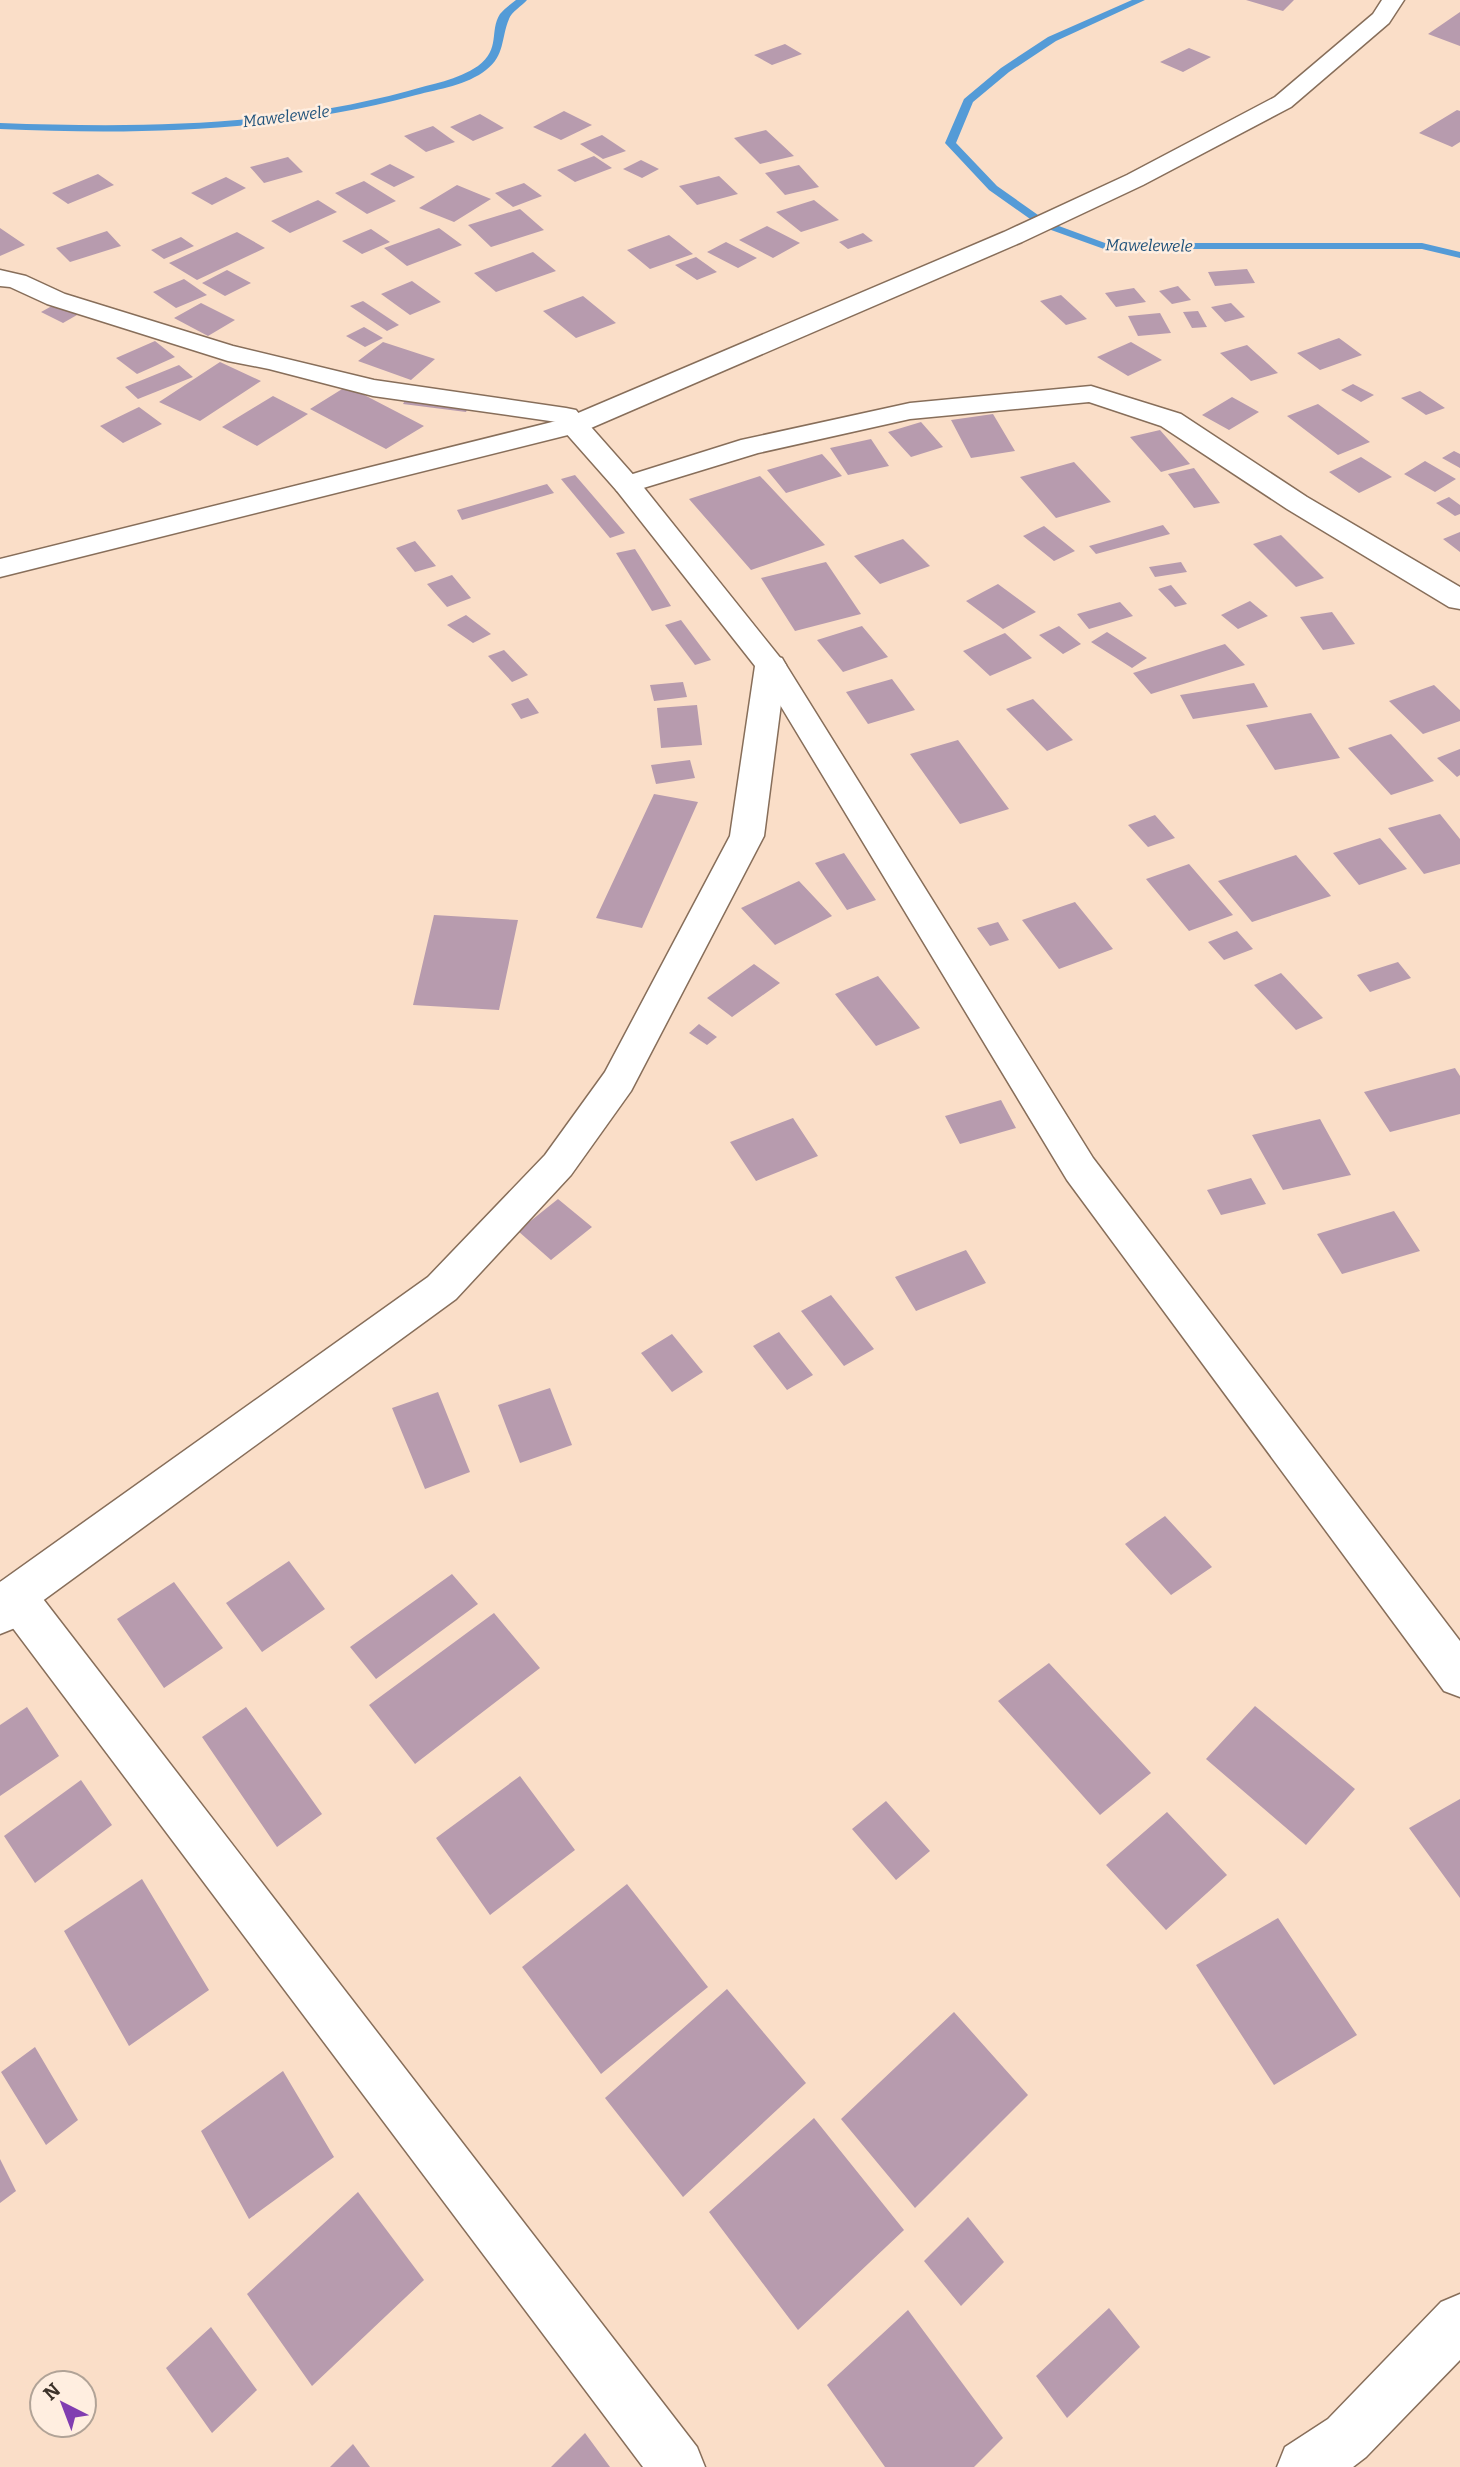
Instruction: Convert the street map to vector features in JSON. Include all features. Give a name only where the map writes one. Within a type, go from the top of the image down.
[{"type":"street","points":[[0,568],[574,425],[1013,237],[1135,180],[1283,103],[1381,18],[1393,0]]},
{"type":"street","points":[[0,278],[17,281],[56,299],[228,353],[271,360],[373,388],[566,416],[627,485],[771,665],[1080,1169],[1460,1676]]},
{"type":"street","points":[[627,485],[751,446],[910,411],[1091,394],[1171,420],[1297,503],[1460,600]]},
{"type":"street","points":[[677,2467],[8,1605],[442,1287],[558,1165],[618,1080],[747,836],[771,665]]},
{"type":"street","points":[[1305,2467],[1347,2438],[1460,2320]]},
{"type":"building","points":[[1246,0],[1294,0],[1283,11]]},
{"type":"building","points":[[1460,12],[1460,46],[1428,34]]},
{"type":"building","points":[[785,44],[802,54],[772,65],[754,55]]},
{"type":"building","points":[[1189,48],[1211,57],[1183,72],[1160,62]]},
{"type":"building","points":[[1457,110],[1460,111],[1460,142],[1452,147],[1419,133]]},
{"type":"building","points":[[564,111],[592,125],[561,140],[533,127]]},
{"type":"building","points":[[480,114],[504,128],[473,141],[450,127]]},
{"type":"building","points":[[433,126],[455,142],[426,152],[404,136]]},
{"type":"building","points":[[766,130],[794,156],[760,164],[734,138]]},
{"type":"building","points":[[602,135],[626,151],[603,159],[580,144]]},
{"type":"building","points":[[594,156],[612,168],[575,182],[557,170]]},
{"type":"building","points":[[288,157],[303,172],[264,183],[250,167]]},
{"type":"building","points":[[641,160],[659,169],[642,178],[623,169]]},
{"type":"building","points":[[390,164],[415,177],[394,187],[370,174]]},
{"type":"building","points":[[799,165],[819,187],[785,195],[765,173]]},
{"type":"building","points":[[98,174],[114,185],[68,204],[52,193]]},
{"type":"building","points":[[719,176],[738,194],[697,205],[679,186]]},
{"type":"building","points":[[226,177],[246,188],[212,205],[191,193]]},
{"type":"building","points":[[364,181],[396,201],[367,214],[335,193]]},
{"type":"building","points":[[524,183],[542,196],[513,207],[495,193]]},
{"type":"building","points":[[457,185],[491,199],[454,222],[419,208]]},
{"type":"building","points":[[318,200],[337,212],[290,233],[271,221]]},
{"type":"building","points":[[814,200],[839,220],[801,232],[776,212]]},
{"type":"building","points":[[520,209],[544,230],[491,247],[468,225]]},
{"type":"building","points":[[767,226],[800,243],[773,258],[739,240]]},
{"type":"building","points":[[0,228],[25,245],[0,256]]},
{"type":"building","points":[[439,228],[462,245],[407,266],[384,248]]},
{"type":"building","points":[[371,229],[390,242],[362,254],[342,241]]},
{"type":"building","points":[[107,231],[121,246],[70,262],[56,248]]},
{"type":"building","points":[[237,232],[265,248],[197,280],[169,263]]},
{"type":"building","points":[[863,233],[873,241],[848,249],[839,242]]},
{"type":"building","points":[[669,235],[693,254],[650,269],[627,250]]},
{"type":"building","points":[[181,237],[194,246],[164,259],[151,250]]},
{"type":"building","points":[[726,242],[757,258],[738,268],[707,252]]},
{"type":"building","points":[[533,252],[556,271],[496,292],[474,273]]},
{"type":"building","points":[[696,257],[717,272],[697,280],[675,265]]},
{"type":"building","points":[[1247,269],[1255,283],[1215,286],[1208,272]]},
{"type":"building","points":[[227,270],[251,283],[225,296],[202,283]]},
{"type":"building","points":[[184,279],[207,295],[176,308],[153,292]]},
{"type":"building","points":[[412,281],[441,302],[410,315],[381,294]]},
{"type":"building","points":[[1178,286],[1191,300],[1172,304],[1159,291]]},
{"type":"building","points":[[1134,288],[1146,302],[1116,307],[1105,293]]},
{"type":"building","points":[[1061,295],[1087,319],[1066,325],[1040,301]]},
{"type":"building","points":[[583,296],[616,323],[576,338],[543,311]]},
{"type":"building","points":[[61,301],[84,311],[63,323],[41,312]]},
{"type":"building","points":[[363,301],[399,325],[387,331],[350,306]]},
{"type":"building","points":[[201,303],[235,320],[208,336],[174,318]]},
{"type":"building","points":[[1231,303],[1245,317],[1225,322],[1211,307]]},
{"type":"building","points":[[1198,311],[1207,327],[1192,328],[1183,312]]},
{"type":"building","points":[[1160,313],[1171,333],[1138,336],[1128,316]]},
{"type":"building","points":[[364,327],[383,338],[365,347],[346,336]]},
{"type":"building","points":[[1339,338],[1362,355],[1320,370],[1297,353]]},
{"type":"building","points":[[155,341],[175,357],[137,374],[116,358]]},
{"type":"building","points":[[383,342],[435,359],[411,380],[358,361]]},
{"type":"building","points":[[1131,342],[1162,360],[1128,376],[1097,357]]},
{"type":"building","points":[[1247,345],[1278,373],[1251,381],[1220,353]]},
{"type":"building","points":[[220,362],[261,381],[200,421],[159,402]]},
{"type":"building","points":[[179,365],[193,377],[138,399],[125,387]]},
{"type":"building","points":[[1353,384],[1374,395],[1361,402],[1341,390]]},
{"type":"building","points":[[347,386],[424,426],[386,449],[310,409]]},
{"type":"building","points":[[1420,391],[1445,408],[1426,415],[1401,398]]},
{"type":"building","points":[[408,395],[470,403],[466,412],[403,404]]},
{"type":"building","points":[[273,396],[308,414],[257,446],[222,427]]},
{"type":"building","points":[[1232,397],[1259,412],[1229,430],[1202,415]]},
{"type":"building","points":[[1318,404],[1370,442],[1338,455],[1287,416]]},
{"type":"building","points":[[139,407],[162,424],[123,443],[100,426]]},
{"type":"building","points":[[993,414],[1015,451],[971,458],[951,420]]},
{"type":"building","points":[[921,422],[943,447],[911,457],[888,432]]},
{"type":"building","points":[[1160,430],[1190,464],[1161,472],[1130,437]]},
{"type":"building","points":[[871,439],[889,466],[848,475],[830,448]]},
{"type":"building","points":[[1454,451],[1460,454],[1460,468],[1442,458]]},
{"type":"building","points":[[822,454],[842,476],[786,493],[767,470]]},
{"type":"building","points":[[1361,457],[1392,477],[1359,493],[1329,472]]},
{"type":"building","points":[[1425,461],[1456,479],[1435,492],[1404,474]]},
{"type":"building","points":[[1074,462],[1111,502],[1056,518],[1020,477]]},
{"type":"building","points":[[1194,468],[1220,503],[1194,508],[1168,474]]},
{"type":"building","points":[[575,475],[625,533],[610,538],[561,479]]},
{"type":"building","points":[[760,476],[825,545],[751,570],[689,499]]},
{"type":"building","points":[[547,484],[554,493],[462,520],[457,510]]},
{"type":"building","points":[[1449,497],[1460,505],[1460,514],[1455,516],[1436,503]]},
{"type":"building","points":[[1163,525],[1170,534],[1096,554],[1089,546]]},
{"type":"building","points":[[1044,526],[1075,551],[1054,561],[1023,536]]},
{"type":"building","points":[[1460,532],[1460,552],[1443,539]]},
{"type":"building","points":[[1281,535],[1324,578],[1296,587],[1253,544]]},
{"type":"building","points":[[903,539],[930,566],[880,584],[854,556]]},
{"type":"building","points":[[415,541],[436,566],[415,572],[396,548]]},
{"type":"building","points":[[635,549],[671,606],[652,611],[616,553]]},
{"type":"building","points":[[826,562],[861,614],[795,631],[761,578]]},
{"type":"building","points":[[1181,562],[1187,572],[1155,577],[1149,567]]},
{"type":"building","points":[[452,575],[471,598],[447,607],[427,584]]},
{"type":"building","points":[[998,584],[1036,612],[1003,629],[966,601]]},
{"type":"building","points":[[1171,585],[1187,604],[1175,607],[1158,589]]},
{"type":"building","points":[[1250,601],[1268,616],[1238,629],[1221,615]]},
{"type":"building","points":[[1120,602],[1133,616],[1089,629],[1077,614]]},
{"type":"building","points":[[1332,612],[1355,644],[1323,650],[1300,617]]},
{"type":"building","points":[[466,615],[491,634],[473,643],[447,625]]},
{"type":"building","points":[[681,620],[711,660],[695,665],[665,625]]},
{"type":"building","points":[[862,626],[888,657],[843,672],[817,640]]},
{"type":"building","points":[[1059,626],[1081,644],[1063,654],[1039,635]]},
{"type":"building","points":[[1107,632],[1147,658],[1132,668],[1091,642]]},
{"type":"building","points":[[1005,633],[1032,658],[990,676],[963,651]]},
{"type":"building","points":[[1225,644],[1245,665],[1151,694],[1133,673]]},
{"type":"building","points":[[504,650],[528,675],[512,682],[488,656]]},
{"type":"building","points":[[892,679],[915,710],[868,724],[846,692]]},
{"type":"building","points":[[683,682],[687,697],[654,701],[650,685]]},
{"type":"building","points":[[1254,683],[1268,707],[1193,719],[1180,695]]},
{"type":"building","points":[[1434,685],[1460,710],[1460,721],[1423,734],[1389,701]]},
{"type":"building","points":[[528,698],[539,713],[521,719],[511,704]]},
{"type":"building","points":[[1033,699],[1073,740],[1047,751],[1006,709]]},
{"type":"building","points":[[697,705],[702,745],[661,748],[657,708]]},
{"type":"building","points":[[1311,713],[1340,758],[1275,770],[1246,725]]},
{"type":"building","points":[[1391,734],[1434,781],[1391,795],[1348,748]]},
{"type":"building","points":[[958,740],[1009,809],[960,824],[910,754]]},
{"type":"building","points":[[1460,749],[1460,775],[1457,777],[1437,758]]},
{"type":"building","points":[[690,760],[695,778],[656,784],[651,765]]},
{"type":"building","points":[[654,794],[698,802],[642,928],[596,918]]},
{"type":"building","points":[[1440,814],[1460,839],[1460,864],[1424,874],[1388,828]]},
{"type":"building","points":[[1155,815],[1175,838],[1148,847],[1128,825]]},
{"type":"building","points":[[1380,838],[1407,869],[1359,885],[1333,853]]},
{"type":"building","points":[[844,853],[876,900],[847,910],[815,863]]},
{"type":"building","points":[[1296,855],[1331,896],[1252,922],[1218,881]]},
{"type":"building","points":[[1189,864],[1233,915],[1189,931],[1146,879]]},
{"type":"building","points":[[799,881],[832,916],[775,945],[741,908]]},
{"type":"building","points":[[1075,902],[1113,949],[1059,969],[1022,920]]},
{"type":"building","points":[[434,915],[518,920],[499,1010],[413,1005]]},
{"type":"building","points":[[998,922],[1009,940],[990,946],[977,928]]},
{"type":"building","points":[[1237,931],[1253,949],[1224,960],[1208,942]]},
{"type":"building","points":[[1398,962],[1411,978],[1370,992],[1357,975]]},
{"type":"building","points":[[754,964],[780,983],[732,1017],[707,998]]},
{"type":"building","points":[[1281,973],[1323,1018],[1296,1030],[1254,985]]},
{"type":"building","points":[[878,976],[920,1028],[876,1046],[835,994]]},
{"type":"building","points":[[699,1024],[717,1037],[707,1045],[689,1033]]},
{"type":"building","points":[[1455,1068],[1460,1076],[1460,1114],[1390,1132],[1364,1092]]},
{"type":"building","points":[[1001,1100],[1016,1128],[960,1144],[945,1116]]},
{"type":"building","points":[[793,1118],[818,1156],[756,1181],[730,1142]]},
{"type":"building","points":[[1320,1119],[1351,1175],[1283,1190],[1252,1135]]},
{"type":"building","points":[[1251,1178],[1266,1204],[1221,1215],[1207,1190]]},
{"type":"building","points":[[558,1199],[592,1227],[551,1260],[518,1231]]},
{"type":"building","points":[[1394,1211],[1420,1251],[1342,1274],[1317,1234]]},
{"type":"building","points":[[966,1250],[986,1283],[916,1311],[895,1277]]},
{"type":"building","points":[[831,1295],[874,1349],[844,1366],[801,1311]]},
{"type":"building","points":[[779,1332],[813,1375],[787,1390],[753,1346]]},
{"type":"building","points":[[672,1334],[703,1372],[672,1392],[641,1353]]},
{"type":"building","points":[[550,1388],[572,1445],[520,1463],[498,1405]]},
{"type":"building","points":[[438,1392],[470,1472],[425,1489],[392,1408]]},
{"type":"building","points":[[1165,1516],[1212,1567],[1171,1595],[1125,1544]]},
{"type":"building","points":[[289,1561],[325,1609],[262,1652],[226,1603]]},
{"type":"building","points":[[452,1574],[478,1604],[376,1679],[350,1647]]},
{"type":"building","points":[[174,1582],[223,1648],[164,1688],[117,1619]]},
{"type":"building","points":[[494,1613],[540,1668],[415,1764],[369,1705]]},
{"type":"building","points":[[1049,1663],[1151,1773],[1100,1815],[998,1701]]},
{"type":"building","points":[[1255,1706],[1355,1789],[1306,1845],[1206,1759]]},
{"type":"building","points":[[27,1707],[59,1756],[0,1796],[0,1725]]},
{"type":"building","points":[[246,1707],[322,1814],[277,1847],[202,1737]]},
{"type":"building","points":[[520,1776],[575,1850],[490,1915],[436,1838]]},
{"type":"building","points":[[81,1780],[112,1825],[35,1883],[4,1836]]},
{"type":"building","points":[[1460,1799],[1460,1898],[1409,1828]]},
{"type":"building","points":[[886,1801],[930,1851],[896,1880],[852,1829]]},
{"type":"building","points":[[1167,1812],[1227,1875],[1166,1930],[1106,1865]]},
{"type":"building","points":[[142,1879],[209,1990],[129,2046],[64,1931]]},
{"type":"building","points":[[627,1884],[708,1987],[601,2074],[522,1967]]},
{"type":"building","points":[[1278,1918],[1357,2035],[1274,2085],[1196,1965]]},
{"type":"building","points":[[727,1989],[806,2083],[683,2197],[605,2098]]},
{"type":"building","points":[[954,2012],[1028,2095],[915,2208],[841,2119]]},
{"type":"building","points":[[35,2047],[78,2120],[46,2145],[1,2072]]},
{"type":"building","points":[[283,2071],[334,2157],[249,2219],[201,2131]]},
{"type":"building","points":[[814,2118],[904,2230],[798,2330],[709,2212]]},
{"type":"building","points":[[0,2159],[16,2191],[0,2203]]},
{"type":"building","points":[[358,2192],[424,2280],[312,2386],[247,2294]]},
{"type":"building","points":[[968,2217],[1004,2262],[961,2306],[924,2261]]},
{"type":"building","points":[[1109,2308],[1140,2347],[1067,2418],[1036,2376]]},
{"type":"building","points":[[908,2310],[1003,2438],[974,2467],[885,2467],[827,2385]]},
{"type":"building","points":[[211,2327],[257,2390],[212,2433],[166,2368]]},
{"type":"building","points":[[585,2433],[610,2467],[551,2467]]},
{"type":"building","points":[[353,2444],[370,2467],[330,2467]]},
{"type":"waterway","name":"Mawelewele","points":[[0,126],[108,129],[219,125],[274,120],[381,101],[471,75],[484,66],[496,51],[504,16],[522,0]]},
{"type":"waterway","name":"Mawelewele","points":[[1140,0],[1052,39],[1005,70],[968,101],[950,143],[993,188],[1044,224],[1104,246],[1422,246],[1460,255]]}]
